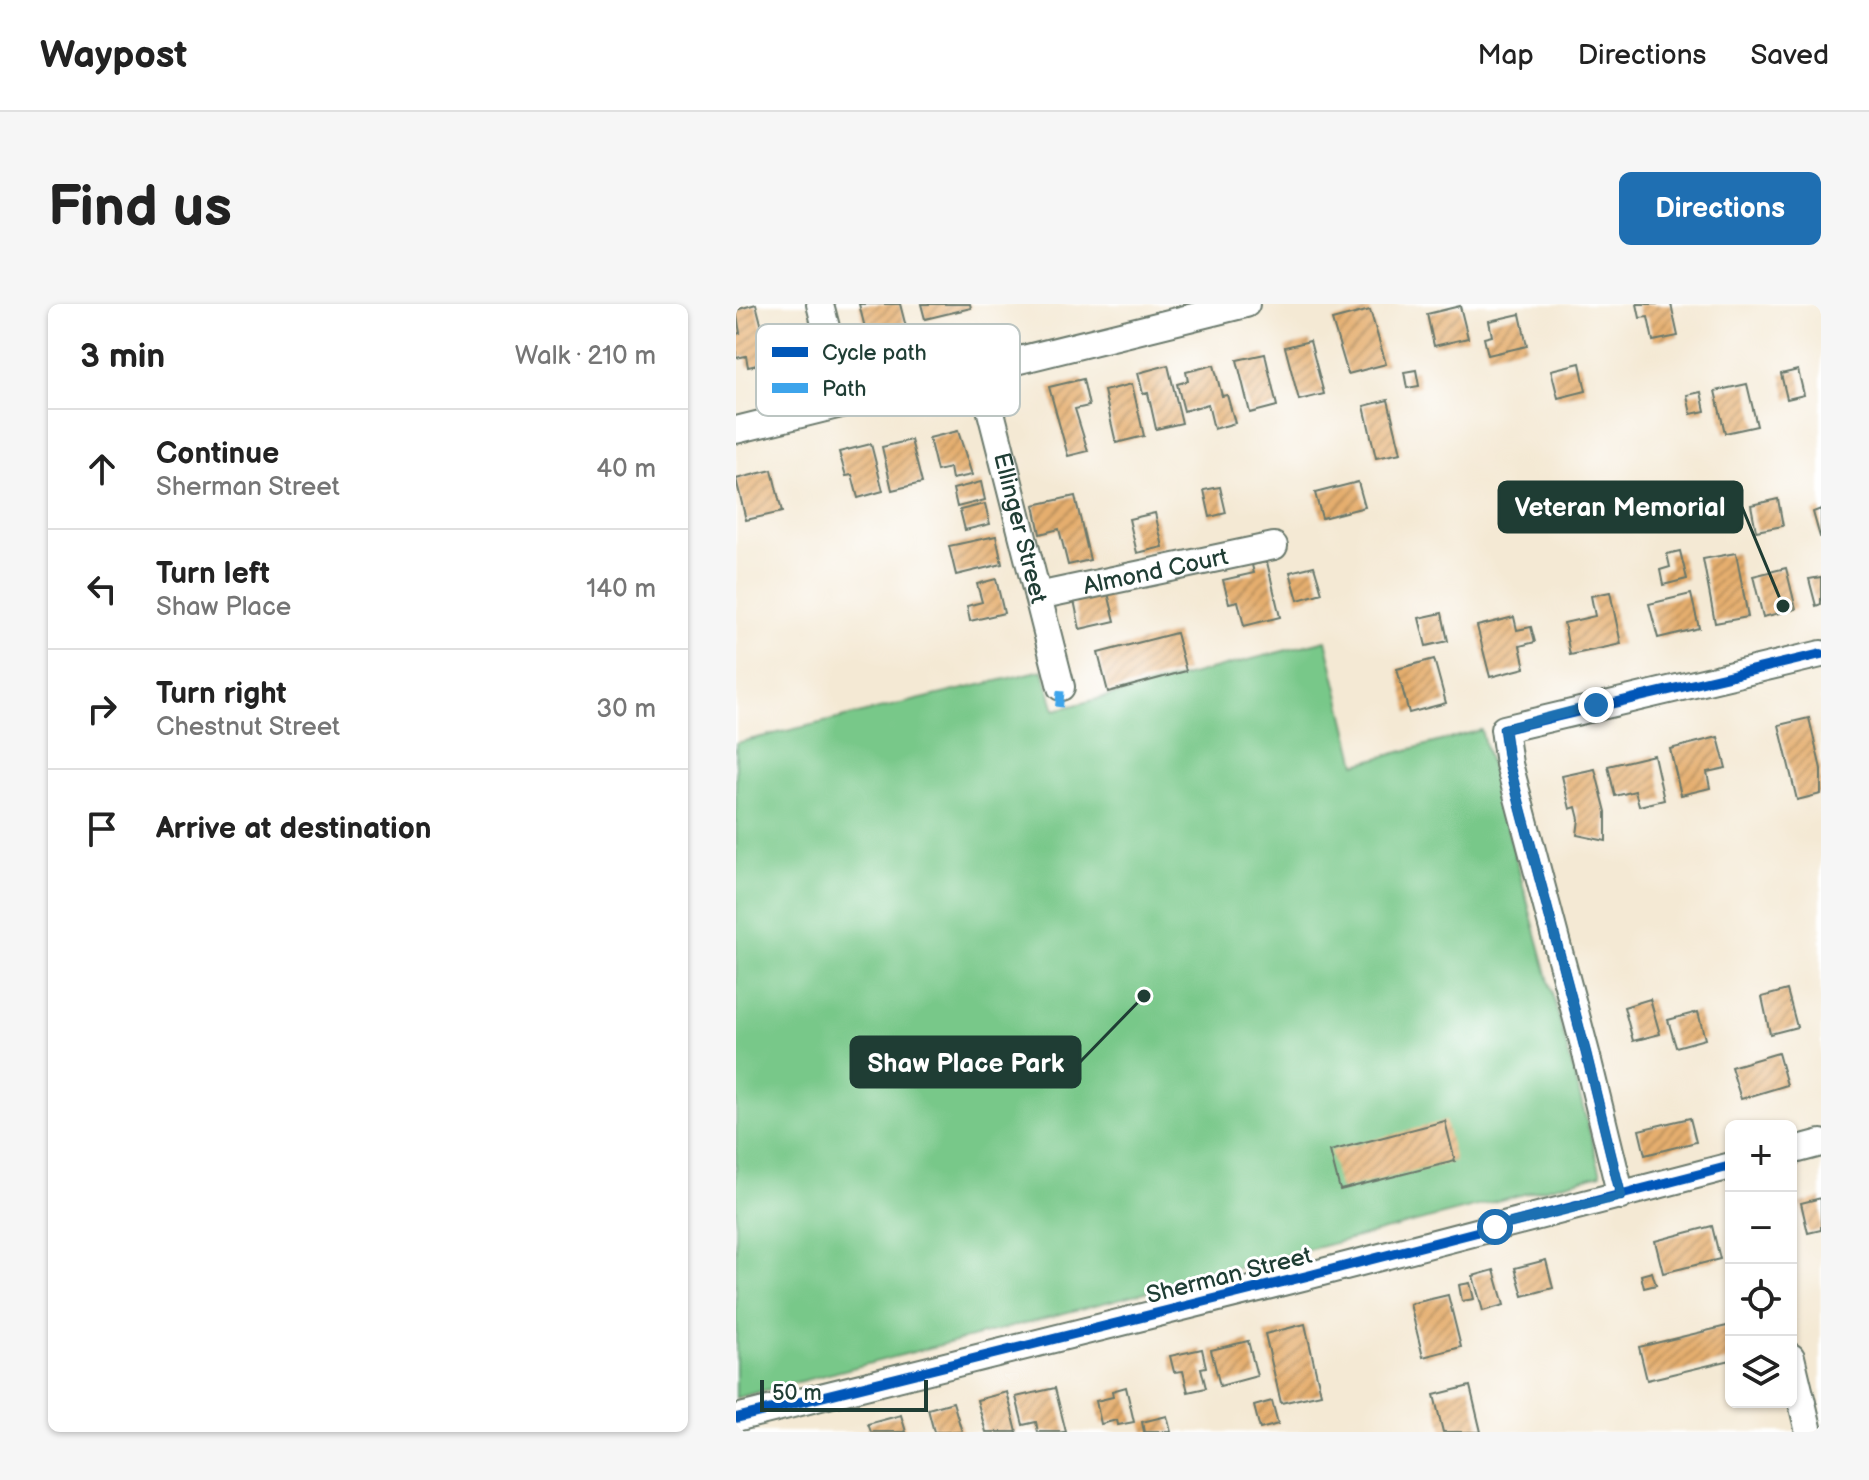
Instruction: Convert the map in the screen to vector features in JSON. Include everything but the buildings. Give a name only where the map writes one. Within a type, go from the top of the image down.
[{"type":"street","points":[[820,304],[825,324]]},
{"type":"street","points":[[1020,359],[1246,304]]},
{"type":"street","points":[[736,430],[790,416]]},
{"type":"street","name":"Ellinger Street","points":[[992,416],[1061,687]]},
{"type":"street","name":"Almond Court","points":[[1038,596],[1274,546]]},
{"type":"street","points":[[1621,1196],[1509,764],[1504,729],[1821,654]]},
{"type":"street","points":[[1797,1149],[1821,1143]]},
{"type":"street","name":"Sherman Street","points":[[736,1418],[1725,1168]]},
{"type":"street","points":[[1797,1382],[1809,1432]]},
{"type":"green space","points":[[1326,640],[1356,764],[1481,730],[1601,1174],[736,1398],[736,743],[1043,670],[1055,710]]},
{"type":"marked path","points":[[1059,707],[1061,687]]},
{"type":"cycle path","points":[[1621,1196],[1509,764],[1504,729],[1821,654]]},
{"type":"cycle path","points":[[736,1418],[1307,1276],[1725,1168]]},
{"type":"place","name":"Veteran Memorial","points":[[1783,606]]},
{"type":"place","name":"Shaw Place Park","points":[[1144,996]]},
{"type":"route","points":[[1495,1227],[1621,1196],[1509,764],[1504,729],[1596,705]]}]
